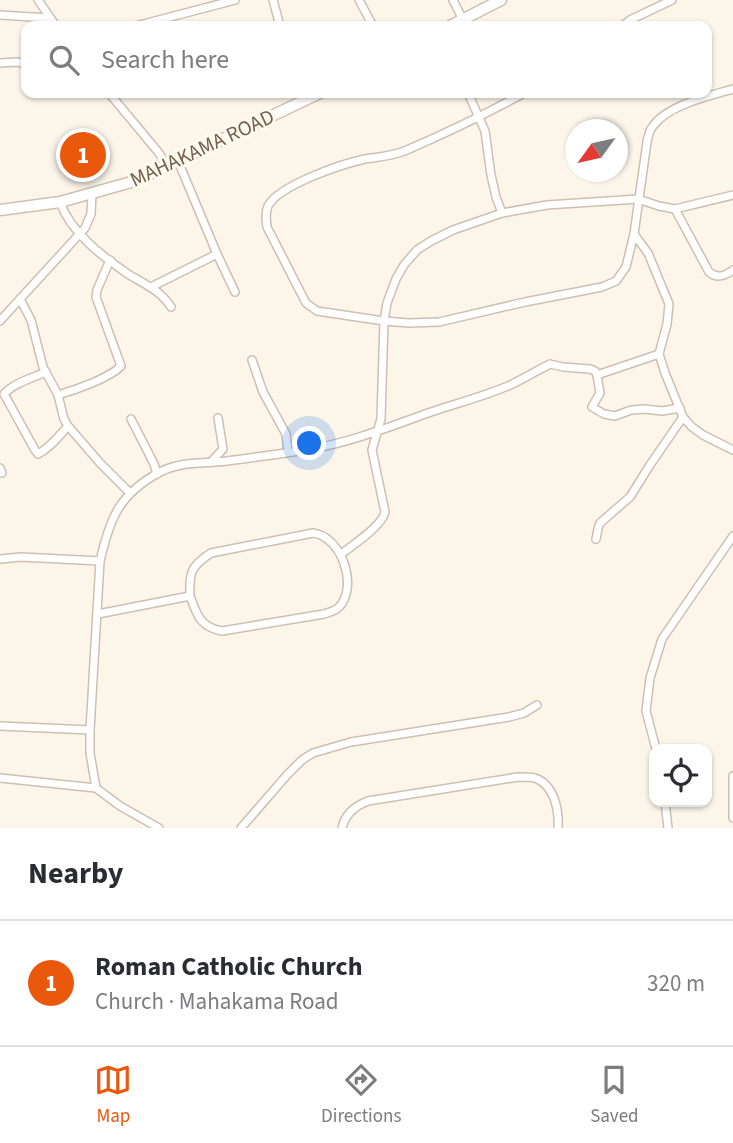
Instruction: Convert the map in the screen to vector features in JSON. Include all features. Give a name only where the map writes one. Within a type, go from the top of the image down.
[{"type":"street","points":[[38,0],[52,21]]},
{"type":"street","points":[[156,21],[235,0]]},
{"type":"street","points":[[273,0],[279,21]]},
{"type":"street","points":[[359,0],[370,21]]},
{"type":"street","points":[[453,0],[459,21]]},
{"type":"street","points":[[464,21],[501,0]]},
{"type":"street","points":[[629,21],[672,0]]},
{"type":"street","points":[[0,15],[50,18]]},
{"type":"street","points":[[175,16],[176,21]]},
{"type":"street","points":[[0,63],[21,63]]},
{"type":"street","points":[[712,96],[733,89]]},
{"type":"street","points":[[113,98],[159,153],[166,166]]},
{"type":"street","name":"MAHAKAMA ROAD","points":[[0,210],[60,202],[135,181],[299,98]]},
{"type":"street","points":[[470,98],[479,116],[487,145],[491,175],[502,213]]},
{"type":"street","points":[[514,98],[404,151],[346,164],[309,177],[276,196],[266,214],[267,227],[306,303],[317,311],[384,321],[409,324],[439,322],[602,288],[616,281],[626,267],[634,234],[649,132],[654,124],[668,113],[704,98]]},
{"type":"street","points":[[178,161],[235,292]]},
{"type":"street","points":[[0,321],[88,222],[92,194]]},
{"type":"street","points":[[341,554],[385,517],[372,450],[381,419],[384,321],[396,279],[417,250],[453,230],[502,213],[547,205],[638,199],[675,209],[733,195]]},
{"type":"street","points":[[60,202],[79,234],[128,274],[164,297],[171,307]]},
{"type":"street","points":[[675,209],[709,272],[713,276],[721,276],[733,270]]},
{"type":"street","points":[[634,234],[648,253],[669,304],[659,354],[683,416],[703,435],[733,450]]},
{"type":"street","points":[[151,287],[217,254]]},
{"type":"street","points":[[58,395],[88,384],[121,366],[96,297],[110,260]]},
{"type":"street","points":[[20,299],[31,320],[46,372],[58,395],[68,426],[130,493]]},
{"type":"street","points":[[597,375],[659,354]]},
{"type":"street","points":[[251,360],[263,392],[286,434],[289,452]]},
{"type":"street","points":[[96,788],[90,753],[90,730],[100,561],[106,534],[121,502],[157,474],[184,463],[211,462],[341,443],[507,386],[550,364],[563,368],[590,369],[597,375],[600,393],[592,407],[604,414],[615,416],[631,410],[662,411],[680,408]]},
{"type":"street","points":[[46,372],[17,384],[4,394],[38,453],[42,453],[68,426]]},
{"type":"street","points":[[596,539],[600,523],[630,497],[683,416]]},
{"type":"street","points":[[211,462],[223,449],[219,418]]},
{"type":"street","points":[[131,419],[157,474]]},
{"type":"street","points":[[313,533],[331,541],[341,554],[348,588],[339,607],[324,614],[222,631],[203,624],[190,596],[190,573],[198,561],[211,552],[313,533]]},
{"type":"street","points":[[655,744],[646,711],[650,678],[662,639],[733,536]]},
{"type":"street","points":[[0,559],[21,557],[100,561]]},
{"type":"street","points":[[98,614],[190,596]]},
{"type":"street","points":[[241,828],[287,775],[313,753],[351,742],[509,717],[524,713],[537,705]]},
{"type":"street","points":[[0,726],[90,730]]},
{"type":"street","points":[[730,828],[733,820],[733,776]]},
{"type":"street","points":[[342,828],[347,815],[359,804],[368,801],[518,777],[535,778],[551,792],[557,808],[558,828]]},
{"type":"street","points":[[0,778],[96,788],[120,806],[159,828]]},
{"type":"street","points":[[666,807],[668,828]]},
{"type":"place","name":"Roman Catholic Church","points":[[83,155]]}]
